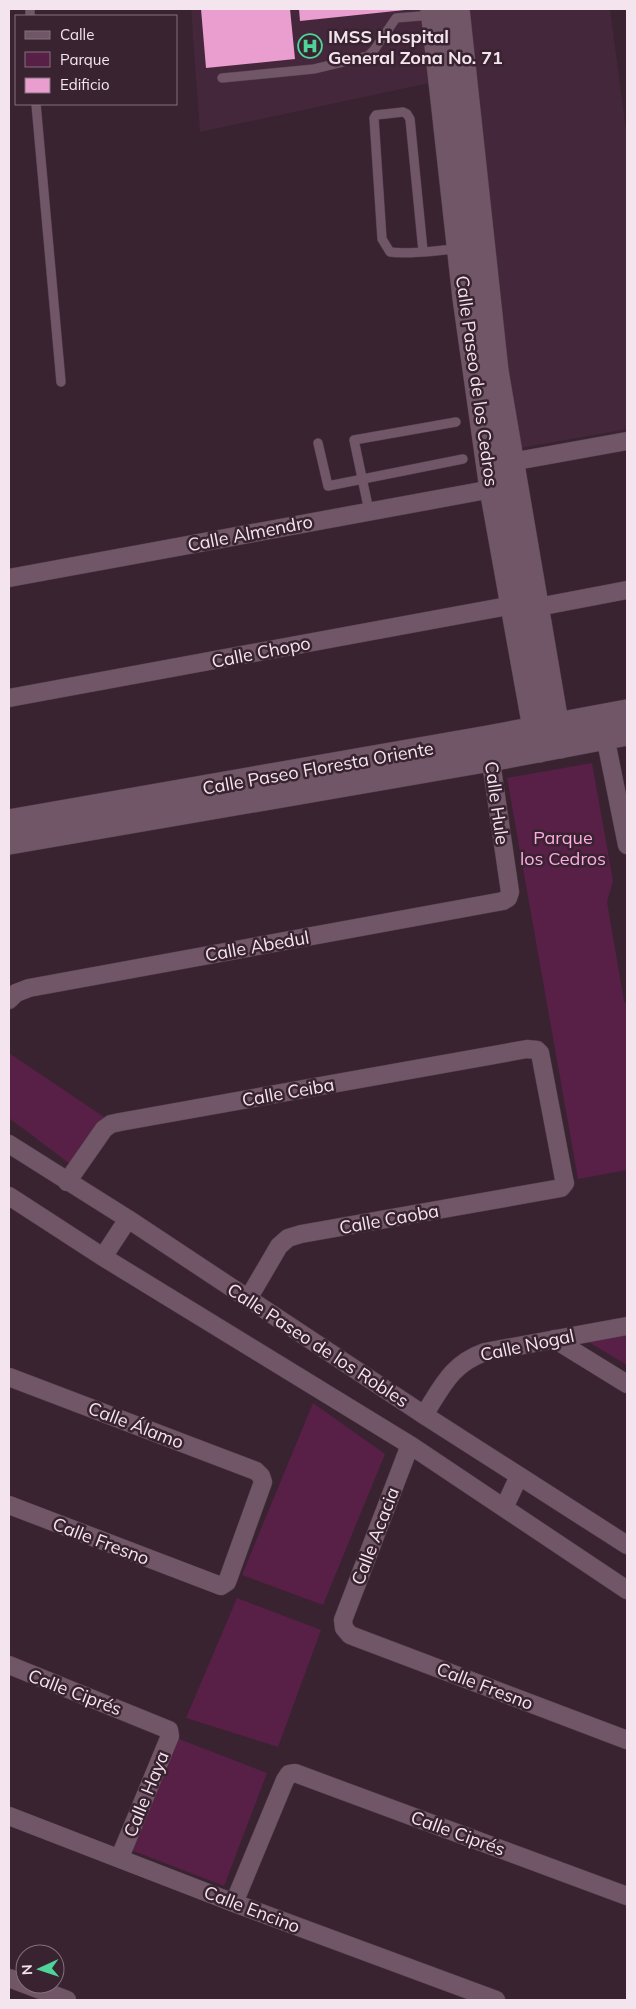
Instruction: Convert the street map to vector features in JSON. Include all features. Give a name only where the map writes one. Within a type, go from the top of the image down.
[{"type":"main road","name":"Calle Paseo de los Cedros","points":[[446,12],[450,54],[459,249],[492,489],[538,607],[547,737]]},
{"type":"main road","name":"Calle Paseo de los Cedros","points":[[450,54],[511,462],[515,550],[513,605],[547,737]]},
{"type":"main road","name":"Calle Paseo Floresta Oriente","points":[[9,822],[263,788],[489,749],[547,737],[611,729],[627,712]]},
{"type":"main road","name":"Calle Paseo Floresta Oriente","points":[[9,842],[263,788]]},
{"type":"street","points":[[511,462],[627,441]]},
{"type":"street","name":"Calle Almendro","points":[[9,578],[492,489]]},
{"type":"street","points":[[538,607],[627,590]]},
{"type":"street","name":"Calle Chopo","points":[[9,698],[513,605]]},
{"type":"street","points":[[611,729],[627,845]]},
{"type":"street","name":"Calle Hule","points":[[489,749],[510,892],[508,898]]},
{"type":"street","name":"Calle Abedul","points":[[9,1000],[16,993],[30,988],[493,903],[508,898]]},
{"type":"street","name":"Calle Ceiba","points":[[67,1182],[104,1129],[111,1124],[527,1049],[536,1050],[540,1053],[564,1179],[563,1186]]},
{"type":"street","name":"Calle Paseo de los Robles","points":[[9,1144],[128,1219],[424,1415],[627,1544]]},
{"type":"street","name":"Calle Caoba","points":[[248,1299],[278,1246],[288,1238],[301,1234],[558,1189],[563,1186]]},
{"type":"street","name":"Calle Paseo de los Robles","points":[[9,1196],[103,1256],[410,1444],[627,1590]]},
{"type":"street","points":[[103,1256],[128,1219]]},
{"type":"street","name":"Calle Nogal","points":[[424,1415],[451,1374],[470,1357],[485,1352],[627,1326]]},
{"type":"street","points":[[554,1339],[627,1384]]},
{"type":"street","name":"Calle Álamo","points":[[9,1377],[256,1471],[262,1476],[262,1482],[227,1582],[221,1586]]},
{"type":"street","name":"Calle Acacia","points":[[344,1628],[343,1620],[410,1444]]},
{"type":"street","points":[[504,1508],[520,1476]]},
{"type":"street","name":"Calle Fresno","points":[[9,1505],[221,1586]]},
{"type":"street","name":"Calle Fresno","points":[[344,1628],[350,1635],[627,1740]]},
{"type":"street","name":"Calle Ciprés","points":[[9,1665],[170,1730]]},
{"type":"street","name":"Calle Haya","points":[[120,1858],[170,1736],[170,1730]]},
{"type":"street","name":"Calle Ciprés","points":[[234,1904],[288,1774],[295,1773],[627,1896]]},
{"type":"street","name":"Calle Encino","points":[[9,1816],[234,1904],[496,2000]]},
{"type":"street","points":[[9,1978],[65,2000]]},
{"type":"lane","points":[[222,78],[314,68],[368,56],[396,18],[446,12]]},
{"type":"lane","points":[[36,105],[60,382]]},
{"type":"lane","points":[[424,251],[410,119],[403,112],[376,115],[374,118],[382,239],[390,252],[424,251],[459,249]]},
{"type":"lane","points":[[369,512],[354,440],[456,422]]},
{"type":"lane","points":[[318,443],[328,486],[462,459]]},
{"type":"shaded area","name":"IMSS Hospital General Zona No. 71","points":[[191,9],[422,9],[429,83],[200,132]]},
{"type":"shaded area","points":[[465,9],[610,9],[627,138],[627,429],[515,449]]},
{"type":"green space","name":"Parque los Cedros","points":[[592,763],[613,881],[607,902],[624,1001],[627,1006],[627,1170],[578,1179],[507,778]]},
{"type":"green space","points":[[9,1053],[104,1117],[70,1164],[9,1118]]},
{"type":"green space","points":[[627,1335],[627,1365],[585,1340]]},
{"type":"green space","points":[[313,1403],[385,1454],[323,1605],[242,1575]]},
{"type":"green space","points":[[237,1598],[321,1630],[278,1747],[186,1718]]},
{"type":"green space","points":[[179,1739],[267,1773],[224,1886],[131,1850]]},
{"type":"building","points":[[201,9],[290,9],[295,59],[206,68]]},
{"type":"building","points":[[299,9],[405,9],[405,10],[300,21]]},
{"type":"place","name":"IMSS Hospital General Zona No. 71","points":[[310,46]]}]
